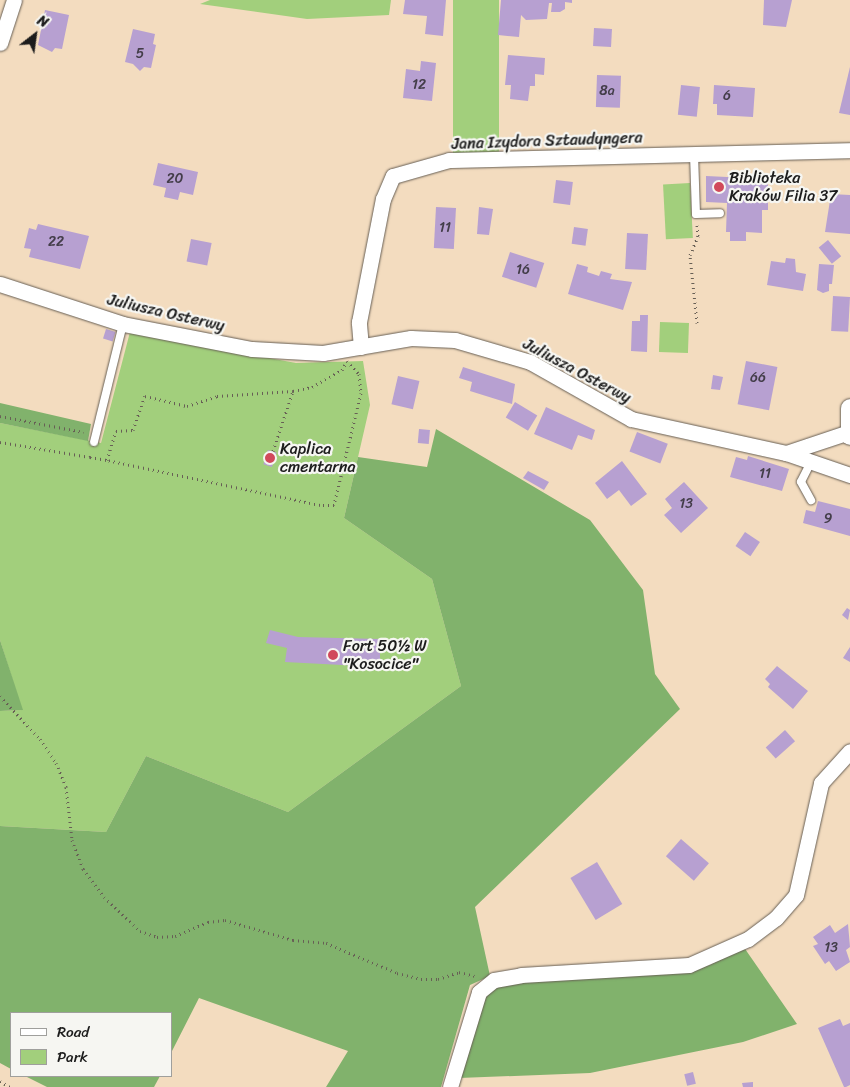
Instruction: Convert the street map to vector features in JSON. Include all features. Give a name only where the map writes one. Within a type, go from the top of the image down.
[{"type":"street","points":[[0,43],[14,0]]},
{"type":"street","name":"Jana Izydora Sztaudyngera","points":[[361,347],[359,322],[383,199],[394,176],[449,160],[850,150]]},
{"type":"street","name":"Juliusza Osterwy","points":[[0,284],[123,324],[215,344],[286,353],[361,347],[411,338],[455,340],[491,348],[530,362],[631,419],[786,453],[850,476]]},
{"type":"street","points":[[786,453],[849,434],[850,408]]},
{"type":"street","points":[[450,1087],[468,1021],[479,992],[494,980],[521,975],[689,965],[748,940],[776,918],[796,895],[821,784],[850,751]]},
{"type":"lane","points":[[694,154],[696,214],[720,213]]},
{"type":"lane","points":[[95,439],[123,324]]},
{"type":"lane","points":[[811,462],[801,482],[811,500]]},
{"type":"path","points":[[697,323],[690,254],[698,236]]},
{"type":"path","points":[[0,442],[107,460],[320,505],[334,504],[362,393],[359,374],[347,362],[342,370],[312,388],[217,396],[187,406],[145,396],[133,430],[116,431],[107,460]]},
{"type":"path","points":[[273,451],[293,391]]},
{"type":"path","points":[[0,416],[95,439],[90,457]]},
{"type":"path","points":[[0,696],[40,739],[56,763],[66,787],[72,840],[82,869],[104,897],[140,931],[157,937],[175,936],[208,922],[225,920],[293,940],[326,943],[389,970],[421,979],[438,979],[459,972],[469,972],[484,988]]},
{"type":"path","points":[[0,1081],[10,1087]]},
{"type":"green space","points":[[210,0],[391,0],[389,15],[307,19],[200,4]]},
{"type":"green space","points":[[453,0],[499,0],[499,155],[453,155]]},
{"type":"green space","points":[[690,183],[693,238],[666,239],[663,184]]},
{"type":"green space","points":[[660,322],[689,323],[688,353],[659,352]]},
{"type":"green space","points":[[130,332],[296,363],[363,361],[370,405],[344,518],[432,579],[461,686],[288,812],[146,756],[106,832],[0,826],[0,711],[22,710],[0,640],[0,423],[101,443]]},
{"type":"green space","points":[[0,403],[91,424],[88,441],[0,423]]},
{"type":"green space","points":[[436,429],[590,520],[643,590],[655,674],[680,709],[475,907],[490,976],[470,985],[441,1087],[326,1087],[348,1051],[199,998],[172,1051],[172,1012],[10,1012],[10,1068],[0,1063],[0,826],[106,832],[146,756],[288,812],[461,686],[432,579],[344,518],[358,457],[427,467]]},
{"type":"green space","points":[[0,640],[23,710],[0,711]]},
{"type":"green space","points":[[743,946],[797,1024],[743,1042],[590,1073],[459,1078],[482,996],[504,982],[620,976],[710,965]]},
{"type":"green space","points":[[27,1077],[159,1077],[154,1087],[47,1087]]},
{"type":"building","points":[[405,0],[446,0],[443,36],[425,34],[427,16],[403,14]]},
{"type":"building","points":[[501,0],[572,0],[572,3],[565,2],[565,9],[560,12],[551,12],[552,3],[549,3],[547,19],[526,20],[521,15],[519,37],[498,35]]},
{"type":"building","points":[[764,0],[792,0],[786,27],[763,25]]},
{"type":"building","points":[[45,10],[69,15],[62,49],[55,48],[52,52],[38,45]]},
{"type":"building","points":[[594,28],[612,29],[611,47],[593,46]]},
{"type":"building","points":[[133,29],[155,34],[153,44],[156,45],[151,68],[144,67],[140,71],[133,64],[125,62]]},
{"type":"building","points":[[508,55],[545,58],[544,75],[535,74],[535,86],[530,86],[528,101],[510,99],[511,85],[505,85]]},
{"type":"building","points":[[421,61],[436,63],[432,101],[403,98],[406,69],[420,71]]},
{"type":"building","points":[[850,67],[850,115],[839,113]]},
{"type":"building","points":[[597,75],[621,76],[620,108],[596,107]]},
{"type":"building","points":[[681,85],[700,87],[697,117],[678,115]]},
{"type":"building","points":[[714,85],[755,88],[753,117],[717,115],[717,104],[713,104]]},
{"type":"building","points":[[158,163],[198,172],[193,195],[180,192],[178,200],[164,197],[166,188],[153,185]]},
{"type":"building","points":[[706,176],[768,179],[768,210],[762,210],[762,233],[746,232],[746,241],[730,241],[730,232],[726,232],[727,203],[706,202]]},
{"type":"building","points":[[556,180],[573,182],[570,205],[553,203]]},
{"type":"building","points":[[831,194],[850,195],[850,234],[825,232]]},
{"type":"building","points":[[436,207],[456,208],[454,249],[434,248]]},
{"type":"building","points":[[479,207],[493,209],[489,235],[477,234]]},
{"type":"building","points":[[38,224],[89,236],[80,269],[29,257],[31,249],[24,248],[29,228],[36,230]]},
{"type":"building","points":[[574,227],[588,229],[585,246],[572,244]]},
{"type":"building","points":[[627,233],[648,234],[646,270],[625,269]]},
{"type":"building","points":[[191,239],[212,243],[207,266],[187,262]]},
{"type":"building","points":[[828,240],[841,256],[832,264],[819,248]]},
{"type":"building","points":[[510,252],[544,263],[536,288],[502,277]]},
{"type":"building","points":[[786,258],[795,259],[796,272],[806,274],[803,291],[767,285],[771,261],[785,263]]},
{"type":"building","points":[[577,264],[588,267],[587,272],[599,276],[601,271],[612,274],[610,279],[632,282],[623,310],[568,294]]},
{"type":"building","points":[[819,264],[834,265],[832,284],[829,284],[829,291],[823,293],[817,290]]},
{"type":"building","points":[[833,296],[850,297],[848,332],[831,331]]},
{"type":"building","points":[[640,315],[648,315],[647,352],[631,351],[632,321],[640,321]]},
{"type":"building","points":[[106,329],[116,332],[113,341],[103,339]]},
{"type":"building","points":[[746,361],[777,367],[769,410],[738,404]]},
{"type":"building","points":[[463,367],[515,384],[512,404],[470,391],[472,382],[459,378]]},
{"type":"building","points":[[713,375],[723,377],[720,390],[711,389]]},
{"type":"building","points":[[398,376],[419,381],[413,409],[391,404]]},
{"type":"building","points":[[515,402],[537,415],[528,431],[506,417]]},
{"type":"building","points":[[546,407],[595,430],[592,440],[578,435],[572,450],[534,434]]},
{"type":"building","points":[[419,429],[430,430],[429,444],[418,443]]},
{"type":"building","points":[[637,432],[668,444],[660,463],[629,452]]},
{"type":"building","name":"Kaplica cmentarna","points":[[268,450],[277,453],[272,467],[263,464]]},
{"type":"building","points":[[748,456],[789,469],[782,491],[730,477],[736,457],[747,460]]},
{"type":"building","points":[[622,461],[647,494],[631,506],[619,490],[607,499],[595,483]]},
{"type":"building","points":[[528,471],[549,482],[544,490],[523,478]]},
{"type":"building","points":[[684,482],[708,508],[681,533],[664,515],[672,508],[665,499]]},
{"type":"building","points":[[818,501],[850,509],[850,536],[803,523],[806,510],[815,512]]},
{"type":"building","points":[[745,532],[760,542],[750,556],[735,546]]},
{"type":"building","points":[[847,608],[850,610],[848,620],[842,615]]},
{"type":"building","name":"Fort 50½ W \"Kosocice\"","points":[[270,630],[298,637],[380,639],[380,667],[285,662],[287,648],[266,643]]},
{"type":"building","points":[[850,647],[850,662],[843,658]]},
{"type":"building","points":[[777,666],[808,691],[793,709],[768,687],[770,684],[765,679]]},
{"type":"building","points":[[785,730],[795,741],[776,759],[766,747]]},
{"type":"building","points":[[681,839],[709,863],[694,881],[666,856]]},
{"type":"building","points":[[597,862],[622,904],[596,920],[570,878]]},
{"type":"building","points":[[848,924],[850,947],[846,950],[850,962],[836,971],[829,961],[825,964],[813,946],[818,944],[813,937],[830,925],[835,933]]},
{"type":"building","points":[[840,1019],[843,1026],[850,1023],[850,1085],[846,1087],[844,1087],[818,1028]]},
{"type":"building","points":[[693,1072],[696,1084],[687,1086],[684,1074]]},
{"type":"building","points":[[753,1082],[753,1087],[743,1087],[742,1083]]},
{"type":"place","name":"Biblioteka Kraków Filia 37","points":[[719,187]]},
{"type":"place","name":"Kaplica cmentarna","points":[[270,458]]},
{"type":"place","name":"Fort 50½ W \"Kosocice\"","points":[[333,655]]}]
